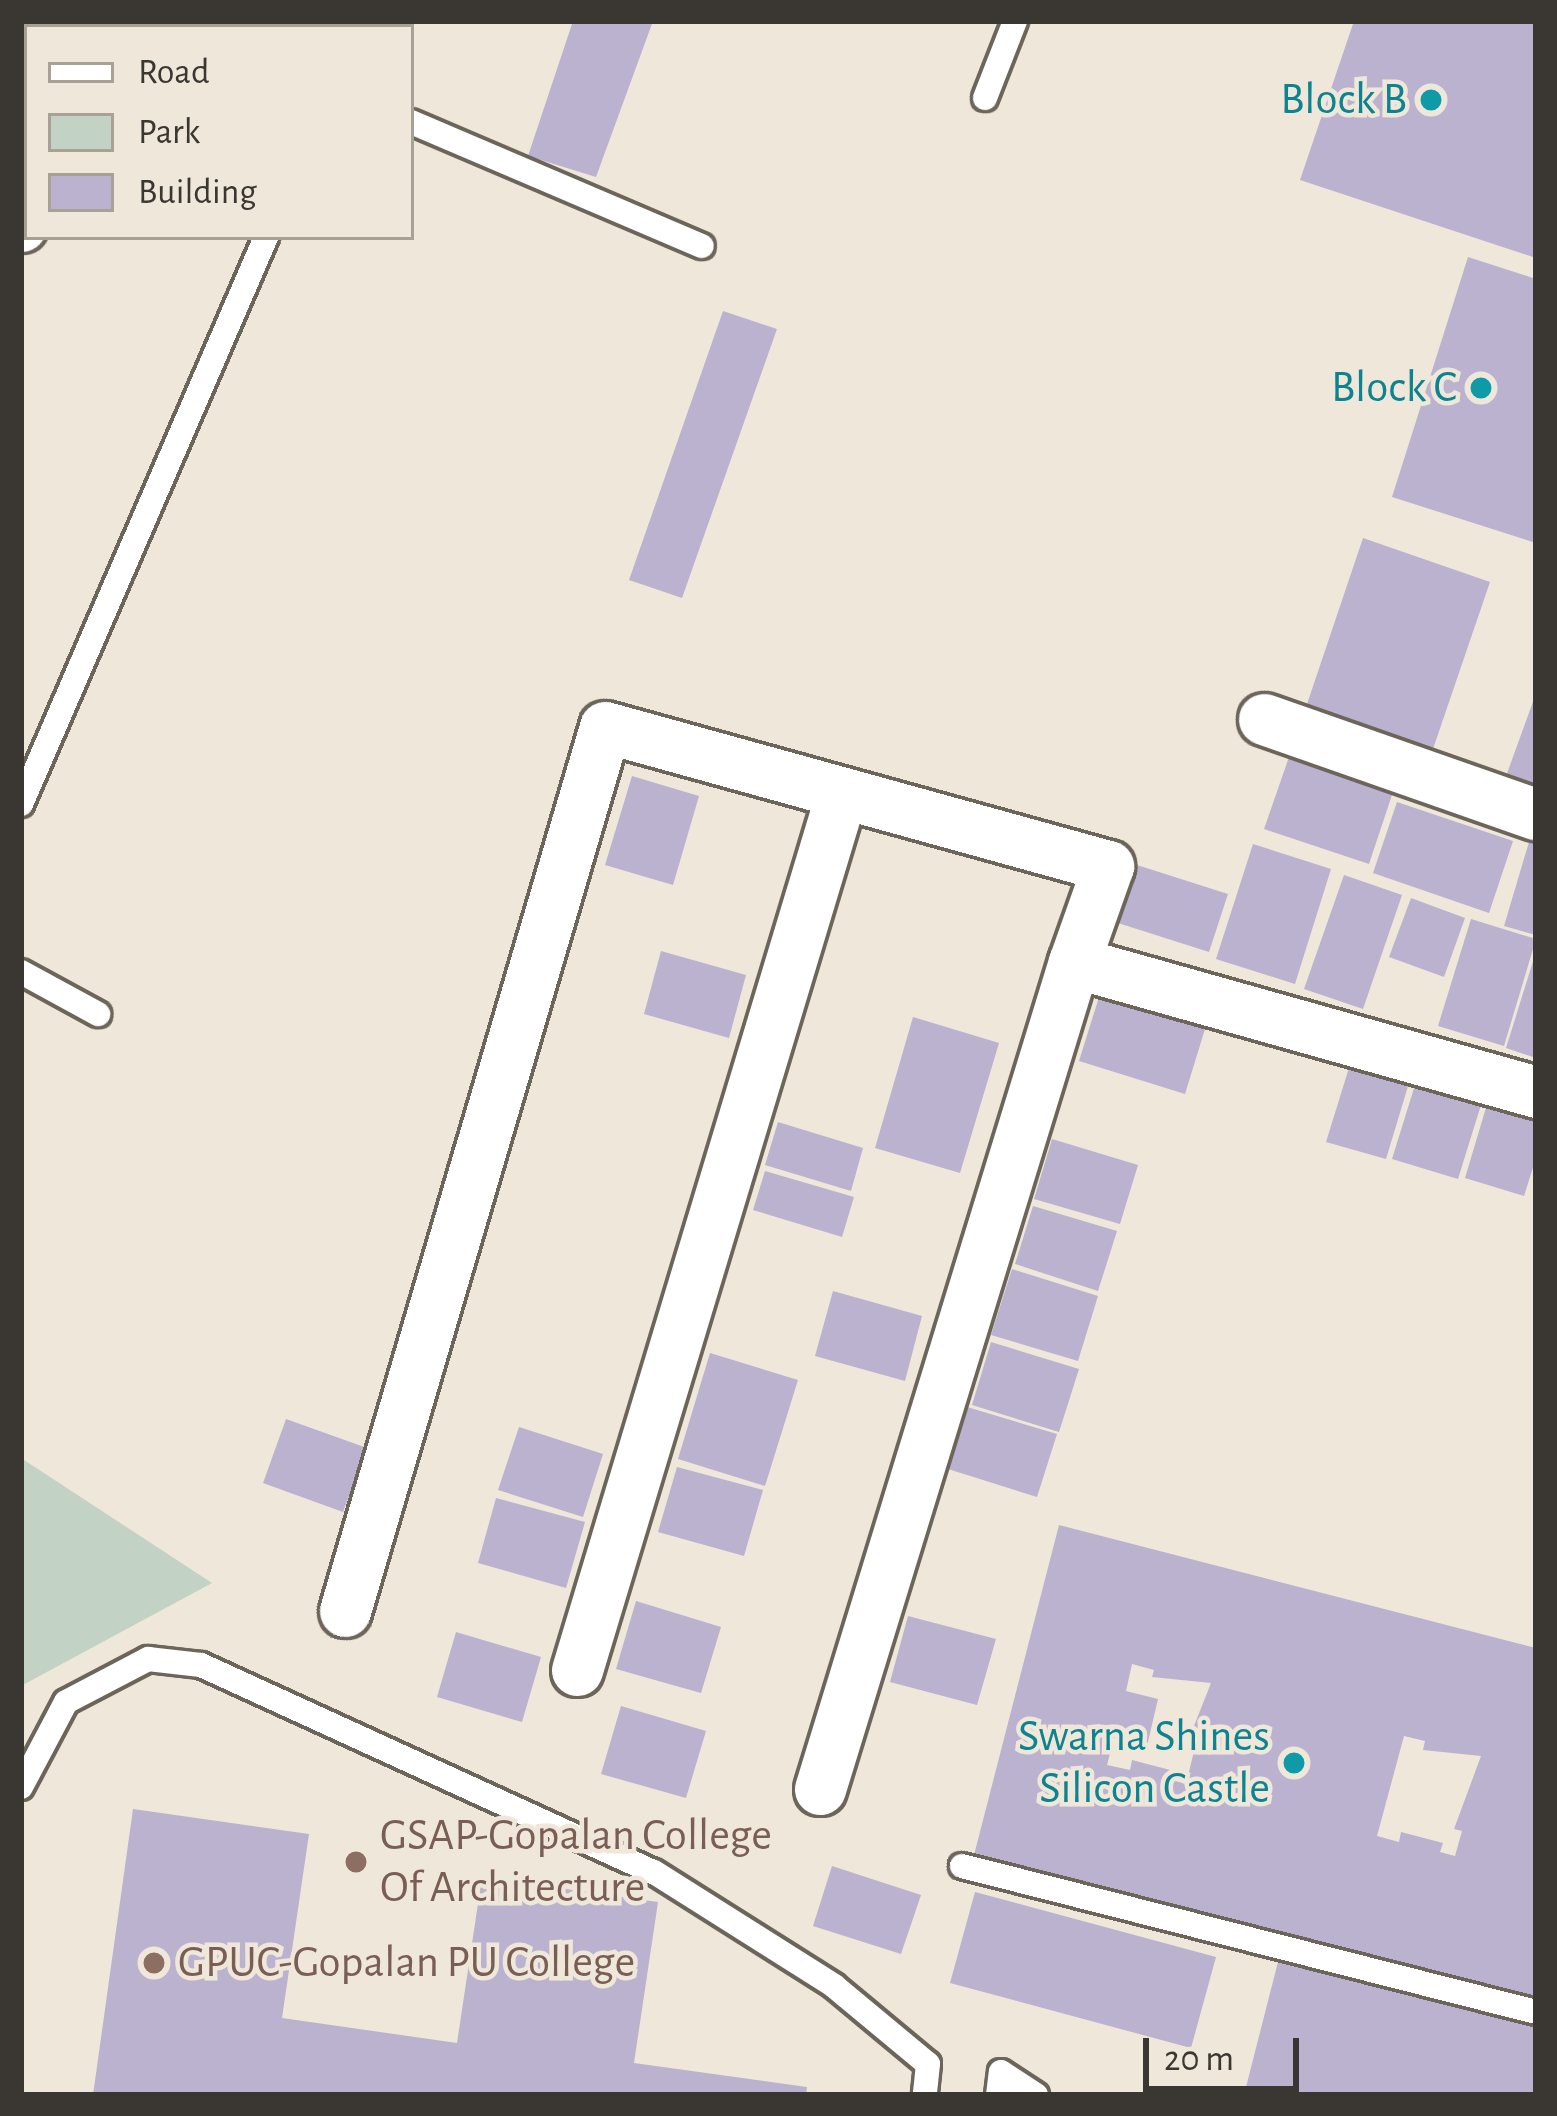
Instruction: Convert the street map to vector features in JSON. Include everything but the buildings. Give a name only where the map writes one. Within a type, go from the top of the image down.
[{"type":"street","points":[[1264,719],[1536,814]]},
{"type":"street","points":[[345,1611],[605,727],[1108,866],[1074,962],[820,1790]]},
{"type":"street","points":[[578,1670],[842,795]]},
{"type":"street","points":[[1074,962],[1536,1093]]},
{"type":"lane","points":[[985,98],[1015,21]]},
{"type":"lane","points":[[414,123],[702,246]]},
{"type":"lane","points":[[21,804],[265,240]]},
{"type":"lane","points":[[21,972],[98,1014]]},
{"type":"lane","points":[[21,1787],[66,1702],[148,1659],[200,1665],[654,1872],[834,1986],[928,2064],[926,2095]]},
{"type":"lane","points":[[962,1866],[1536,2012]]},
{"type":"lane","points":[[998,2095],[1001,2072],[1036,2095]]},
{"type":"green space","points":[[21,1458],[212,1583],[21,1686]]},
{"type":"place","name":"Block B","points":[[1431,100]]},
{"type":"place","name":"Block C","points":[[1481,388]]},
{"type":"place","name":"Swarna Shines Silicon Castle","points":[[1294,1763]]},
{"type":"place","name":"GSAP-Gopalan College Of Architecture","points":[[356,1862]]},
{"type":"place","name":"GPUC-Gopalan PU College","points":[[154,1963]]}]
